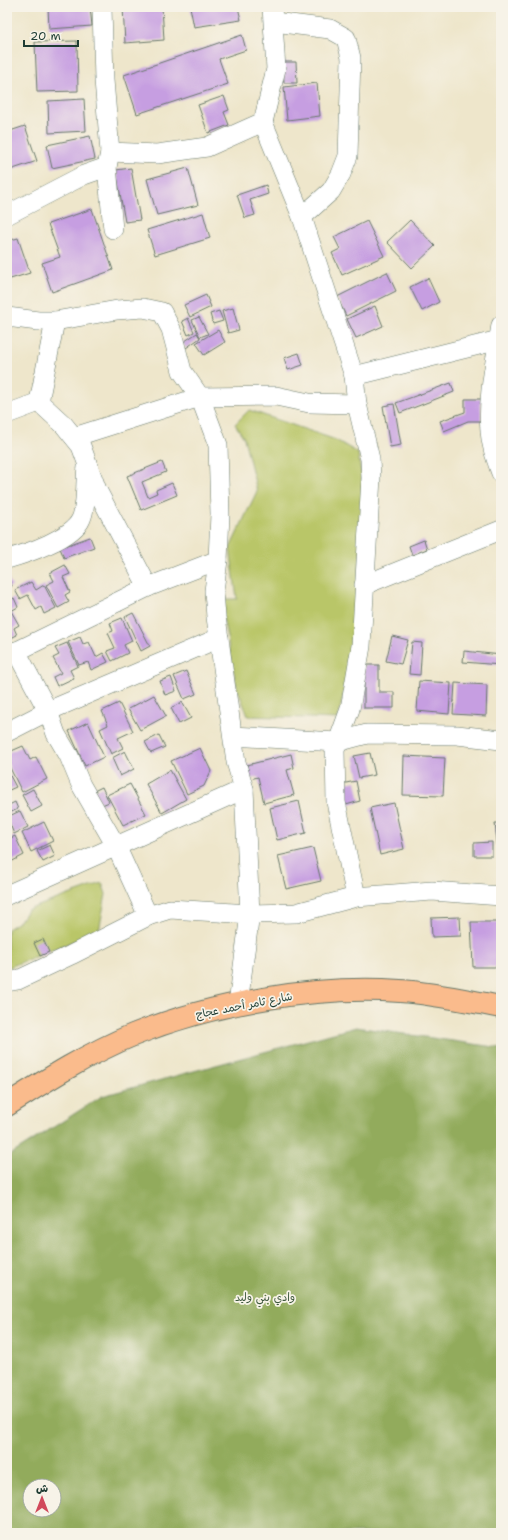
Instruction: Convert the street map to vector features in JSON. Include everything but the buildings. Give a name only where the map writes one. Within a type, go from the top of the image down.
[{"type":"main road","name":"شارع ثامر أحمد عجاج","points":[[7,1105],[73,1064],[134,1035],[200,1012],[238,1004],[314,992],[355,989],[401,991],[501,1006]]},
{"type":"street","points":[[102,7],[104,80],[113,229]]},
{"type":"street","points":[[302,217],[330,191],[342,174],[348,156],[351,58],[346,38],[330,29],[273,14],[276,70],[263,122],[302,217],[354,376],[357,404],[370,459],[371,478],[361,646],[353,697],[335,750],[336,802],[356,897]]},
{"type":"street","points":[[7,215],[84,175],[109,160],[207,147],[263,122]]},
{"type":"street","points":[[7,317],[38,321],[55,321],[117,310],[143,308],[162,312],[171,329],[182,371],[200,398],[218,445],[220,514],[218,560],[214,591],[236,762],[244,789],[250,914],[238,1004]]},
{"type":"street","points":[[39,402],[55,321]]},
{"type":"street","points":[[354,376],[500,332],[492,388],[490,431],[492,447],[501,473]]},
{"type":"street","points":[[74,437],[200,398],[276,396],[309,402],[357,404]]},
{"type":"street","points":[[7,414],[39,402]]},
{"type":"street","points":[[39,402],[64,425],[81,446],[98,490],[148,587]]},
{"type":"street","points":[[7,559],[44,547],[77,526],[82,516],[87,461]]},
{"type":"street","points":[[364,586],[501,530]]},
{"type":"street","points":[[148,916],[116,846],[81,785],[69,756],[56,734],[48,711],[12,653],[148,587],[218,560]]},
{"type":"street","points":[[7,732],[48,711],[219,638]]},
{"type":"street","points":[[233,736],[337,742],[368,734],[458,735],[501,740]]},
{"type":"street","points":[[7,895],[244,789]]},
{"type":"street","points":[[7,982],[18,980],[148,916],[170,909],[250,914],[296,913],[356,897],[432,891],[501,896]]},
{"type":"green space","points":[[249,410],[336,440],[358,453],[365,501],[353,650],[338,719],[248,716],[237,688],[222,612],[225,599],[237,599],[230,548],[257,491],[244,438],[235,424]]},
{"type":"green space","points":[[102,883],[106,894],[99,931],[7,968],[7,929],[20,921],[27,910]]},
{"type":"green space","name":"وادي بني وليد","points":[[356,1027],[501,1048],[501,1533],[7,1533],[7,1157],[102,1096]]}]
